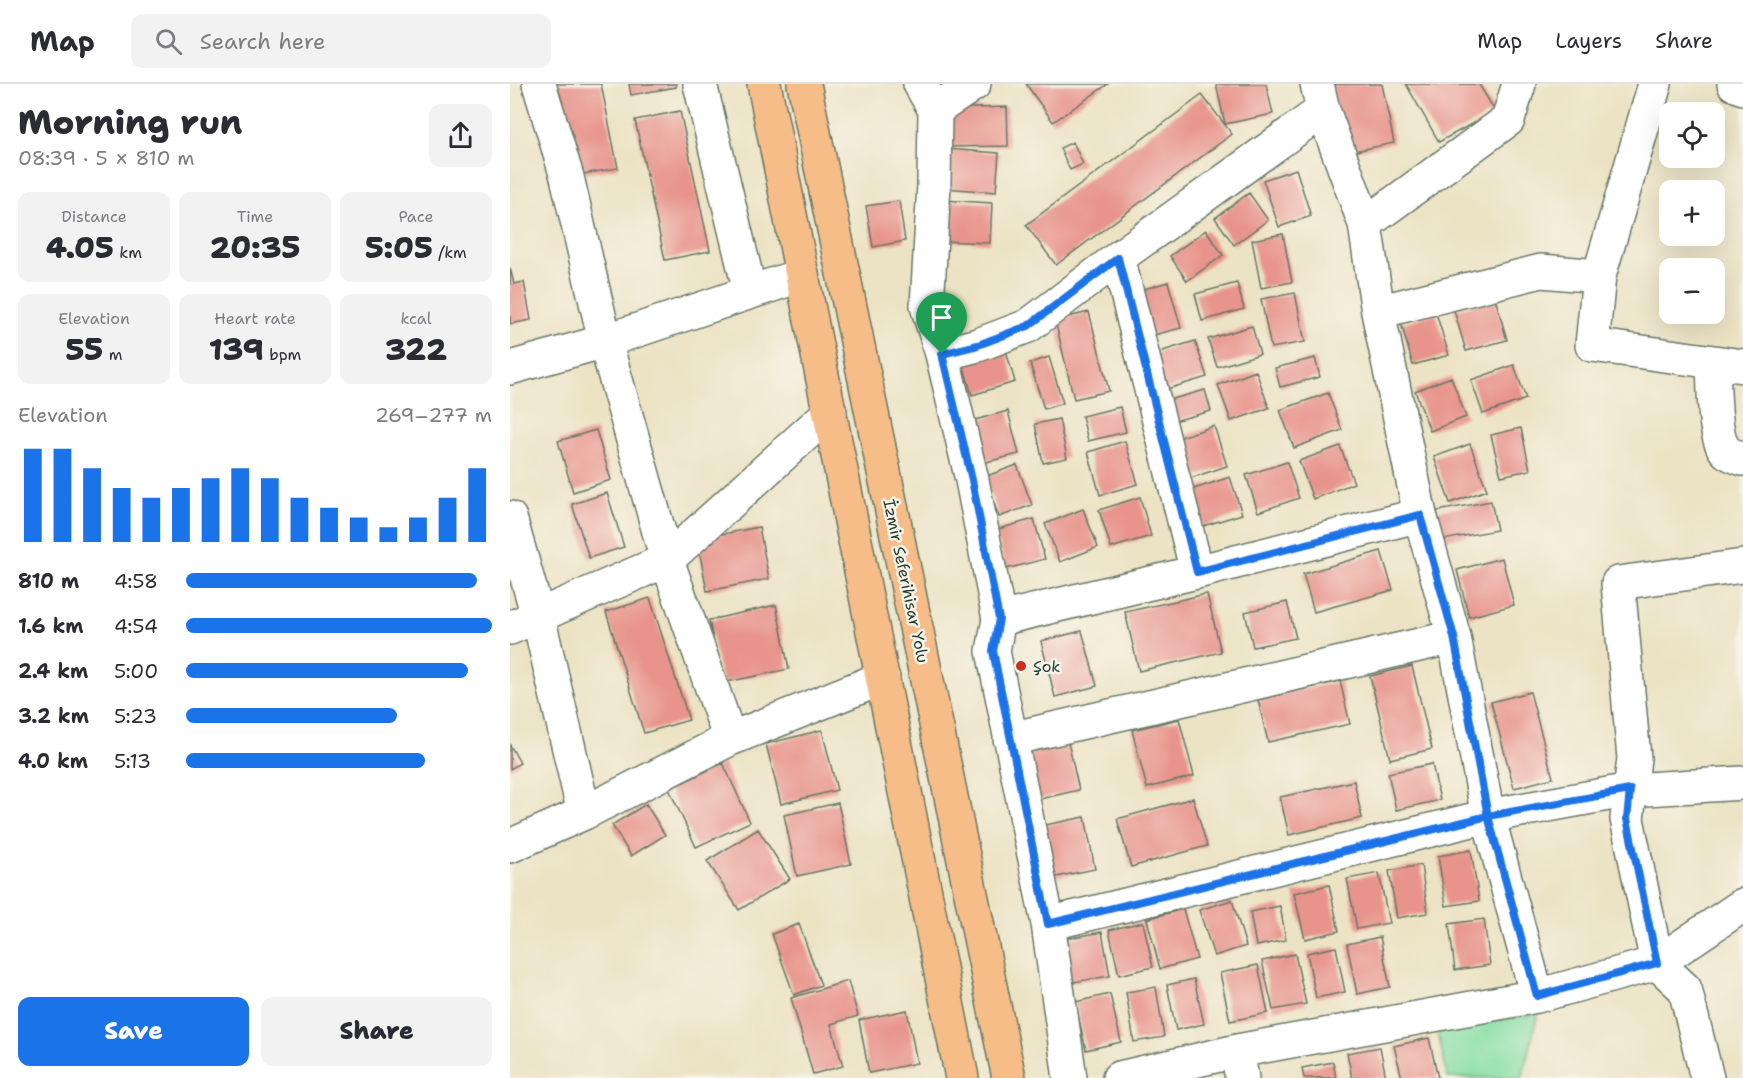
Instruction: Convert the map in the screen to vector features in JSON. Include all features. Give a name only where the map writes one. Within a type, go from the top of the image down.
[{"type":"main road","points":[[764,84],[963,1078]]},
{"type":"main road","name":"İzmir Seferihisar Yolu","points":[[804,84],[1009,1078]]},
{"type":"street","points":[[539,84],[567,177],[605,341],[667,560],[730,739]]},
{"type":"street","points":[[700,84],[750,292]]},
{"type":"street","points":[[974,84],[927,97],[932,232],[927,306],[942,354],[972,480],[999,619],[993,651],[1048,924],[1070,1078]]},
{"type":"street","points":[[1365,224],[1508,120],[1518,84]]},
{"type":"street","points":[[1655,84],[1599,276],[1592,345],[1728,364],[1717,432],[1726,452],[1743,459]]},
{"type":"street","points":[[1734,84],[1743,88]]},
{"type":"street","points":[[942,354],[978,345],[1028,326],[1118,258],[1320,97],[1365,224],[1378,312],[1420,515],[1454,637],[1488,816],[1537,996]]},
{"type":"street","points":[[1118,258],[1197,572]]},
{"type":"street","points":[[1378,312],[1541,271],[1599,276]]},
{"type":"street","points":[[510,368],[605,341],[802,275]]},
{"type":"street","points":[[524,622],[667,560],[830,412]]},
{"type":"street","points":[[999,619],[1197,572],[1420,515]]},
{"type":"street","points":[[510,518],[524,622],[585,813]]},
{"type":"street","points":[[1707,1078],[1685,989],[1657,963],[1627,819],[1634,758],[1618,583],[1743,566]]},
{"type":"street","points":[[1010,739],[1454,637]]},
{"type":"street","points":[[510,846],[585,813],[730,739],[883,678]]},
{"type":"street","points":[[1048,924],[1488,816],[1630,790],[1743,783]]},
{"type":"street","points":[[1119,1078],[1240,1064],[1537,996],[1657,963],[1743,905]]},
{"type":"green space","points":[[1538,1014],[1522,1078],[1448,1078],[1437,1030]]},
{"type":"building","points":[[553,84],[601,84],[618,168],[572,176]]},
{"type":"building","points":[[629,84],[676,84],[676,87],[631,95]]},
{"type":"building","points":[[1026,84],[1108,84],[1053,122]]},
{"type":"building","points":[[1216,84],[1266,84],[1273,114],[1225,124]]},
{"type":"building","points":[[1331,84],[1382,84],[1394,143],[1345,153]]},
{"type":"building","points":[[1406,84],[1479,84],[1495,111],[1439,142]]},
{"type":"building","points":[[1202,95],[1232,134],[1056,265],[1026,225]]},
{"type":"building","points":[[1007,107],[1008,146],[946,147],[945,109]]},
{"type":"building","points":[[680,111],[710,251],[665,260],[635,120]]},
{"type":"building","points":[[1073,142],[1083,164],[1070,170],[1060,148]]},
{"type":"building","points":[[946,149],[999,153],[996,192],[943,188]]},
{"type":"building","points":[[1296,169],[1311,216],[1279,227],[1263,180]]},
{"type":"building","points":[[1249,193],[1268,220],[1234,245],[1215,218]]},
{"type":"building","points":[[943,200],[992,203],[990,243],[941,241]]},
{"type":"building","points":[[899,201],[905,241],[873,247],[866,206]]},
{"type":"building","points":[[1206,230],[1223,255],[1187,281],[1170,256]]},
{"type":"building","points":[[1283,234],[1292,282],[1261,288],[1252,240]]},
{"type":"building","points":[[510,268],[514,284],[524,282],[531,320],[510,324]]},
{"type":"building","points":[[1168,282],[1181,328],[1150,336],[1137,291]]},
{"type":"building","points":[[1237,283],[1244,309],[1202,321],[1195,294]]},
{"type":"building","points":[[1295,293],[1305,342],[1271,348],[1261,299]]},
{"type":"building","points":[[1495,298],[1507,340],[1466,351],[1454,310]]},
{"type":"building","points":[[1089,312],[1109,391],[1074,399],[1055,320]]},
{"type":"building","points":[[1436,313],[1449,355],[1413,365],[1401,323]]},
{"type":"building","points":[[1252,326],[1260,354],[1217,367],[1208,339]]},
{"type":"building","points":[[1195,341],[1207,377],[1164,390],[1153,354]]},
{"type":"building","points":[[1006,351],[1015,382],[972,395],[963,364]]},
{"type":"building","points":[[1049,357],[1063,403],[1044,409],[1030,363]]},
{"type":"building","points":[[1315,358],[1320,377],[1280,387],[1275,368]]},
{"type":"building","points":[[1514,365],[1526,399],[1483,414],[1471,380]]},
{"type":"building","points":[[1256,371],[1269,408],[1231,421],[1218,385]]},
{"type":"building","points":[[1451,377],[1466,417],[1430,431],[1415,391]]},
{"type":"building","points":[[1205,390],[1211,411],[1174,421],[1169,400]]},
{"type":"building","points":[[1328,393],[1342,430],[1294,448],[1280,410]]},
{"type":"building","points":[[1120,407],[1126,432],[1088,441],[1082,416]]},
{"type":"building","points":[[1008,411],[1019,454],[982,463],[971,421]]},
{"type":"building","points":[[1059,419],[1067,458],[1043,463],[1035,424]]},
{"type":"building","points":[[1214,426],[1227,466],[1191,478],[1178,438]]},
{"type":"building","points":[[1521,428],[1530,470],[1501,476],[1491,435]]},
{"type":"building","points":[[596,430],[611,480],[573,492],[558,441]]},
{"type":"building","points":[[1125,441],[1138,484],[1100,495],[1088,452]]},
{"type":"building","points":[[1470,444],[1487,490],[1450,503],[1434,457]]},
{"type":"building","points":[[1340,446],[1354,483],[1313,499],[1299,461]]},
{"type":"building","points":[[1287,462],[1299,498],[1258,512],[1246,475]]},
{"type":"building","points":[[1017,465],[1032,505],[999,517],[984,477]]},
{"type":"building","points":[[1230,477],[1242,514],[1203,526],[1191,490]]},
{"type":"building","points":[[607,493],[624,547],[589,558],[572,504]]},
{"type":"building","points":[[1140,497],[1151,536],[1111,548],[1099,510]]},
{"type":"building","points":[[1491,501],[1497,530],[1443,540],[1437,511]]},
{"type":"building","points":[[1083,509],[1098,547],[1060,562],[1045,524]]},
{"type":"building","points":[[1034,519],[1045,559],[1006,569],[995,530]]},
{"type":"building","points":[[759,527],[769,579],[707,591],[697,539]]},
{"type":"building","points":[[1381,551],[1393,590],[1314,612],[1303,574]]},
{"type":"building","points":[[1502,558],[1514,605],[1469,617],[1457,570]]},
{"type":"building","points":[[1207,594],[1221,652],[1139,671],[1125,612]]},
{"type":"building","points":[[650,598],[689,720],[644,733],[606,612]]},
{"type":"building","points":[[1287,602],[1296,638],[1253,647],[1245,612]]},
{"type":"building","points":[[776,605],[789,669],[722,683],[709,620]]},
{"type":"building","points":[[1082,631],[1097,686],[1055,697],[1041,641]]},
{"type":"building","points":[[1412,666],[1432,749],[1390,759],[1370,676]]},
{"type":"building","points":[[1340,681],[1350,724],[1268,742],[1258,700]]},
{"type":"building","points":[[1530,692],[1553,778],[1514,788],[1491,702]]},
{"type":"building","points":[[1179,719],[1194,776],[1147,788],[1132,730]]},
{"type":"building","points":[[822,730],[837,790],[781,804],[766,744]]},
{"type":"building","points":[[1068,742],[1079,790],[1031,801],[1020,753]]},
{"type":"building","points":[[510,745],[520,763],[510,769]]},
{"type":"building","points":[[723,763],[750,822],[696,847],[669,789]]},
{"type":"building","points":[[1432,764],[1440,800],[1396,810],[1388,773]]},
{"type":"building","points":[[1354,781],[1362,818],[1289,835],[1280,797]]},
{"type":"building","points":[[1193,798],[1207,846],[1131,867],[1117,819]]},
{"type":"building","points":[[838,803],[851,864],[797,876],[784,815]]},
{"type":"building","points":[[646,804],[665,835],[631,856],[612,825]]},
{"type":"building","points":[[1085,817],[1095,869],[1046,879],[1035,827]]},
{"type":"building","points":[[758,829],[790,879],[739,910],[707,861]]},
{"type":"building","points":[[1471,850],[1479,901],[1446,906],[1438,856]]},
{"type":"building","points":[[1421,865],[1428,913],[1397,918],[1389,871]]},
{"type":"building","points":[[1379,873],[1389,923],[1357,929],[1347,879]]},
{"type":"building","points":[[1329,885],[1339,931],[1305,939],[1294,893]]},
{"type":"building","points":[[1232,900],[1246,946],[1214,956],[1199,910]]},
{"type":"building","points":[[1280,906],[1286,940],[1256,946],[1250,912]]},
{"type":"building","points":[[1183,909],[1197,959],[1160,969],[1147,919]]},
{"type":"building","points":[[1484,919],[1490,965],[1455,970],[1449,924]]},
{"type":"building","points":[[1143,922],[1153,967],[1119,975],[1109,930]]},
{"type":"building","points":[[799,924],[821,985],[794,995],[772,934]]},
{"type":"building","points":[[1102,932],[1110,976],[1068,983],[1060,940]]},
{"type":"building","points":[[1380,937],[1390,987],[1357,994],[1347,944]]},
{"type":"building","points":[[1336,947],[1345,992],[1316,998],[1307,953]]},
{"type":"building","points":[[1295,954],[1306,1004],[1273,1010],[1262,961]]},
{"type":"building","points":[[1258,965],[1268,1013],[1230,1021],[1220,973]]},
{"type":"building","points":[[1194,979],[1204,1024],[1176,1030],[1167,985]]},
{"type":"building","points":[[848,981],[858,1016],[831,1024],[843,1066],[813,1074],[791,998]]},
{"type":"building","points":[[1156,987],[1164,1037],[1134,1042],[1126,992]]},
{"type":"building","points":[[1110,994],[1121,1042],[1086,1050],[1075,1002]]},
{"type":"building","points":[[907,1010],[917,1063],[869,1073],[859,1020]]},
{"type":"building","points":[[1429,1038],[1438,1078],[1402,1078],[1394,1046]]},
{"type":"building","points":[[1380,1047],[1386,1078],[1352,1078],[1347,1053]]},
{"type":"building","points":[[1333,1062],[1336,1078],[1304,1078],[1302,1068]]},
{"type":"place","name":"Şok","points":[[1021,666]]},
{"type":"route","points":[[942,354],[972,480],[999,619],[993,651],[1048,924],[1488,816],[1630,790],[1627,819],[1657,963],[1537,996],[1488,816],[1454,637],[1420,515],[1197,572],[1118,258],[1028,326],[978,345],[942,354]]}]
